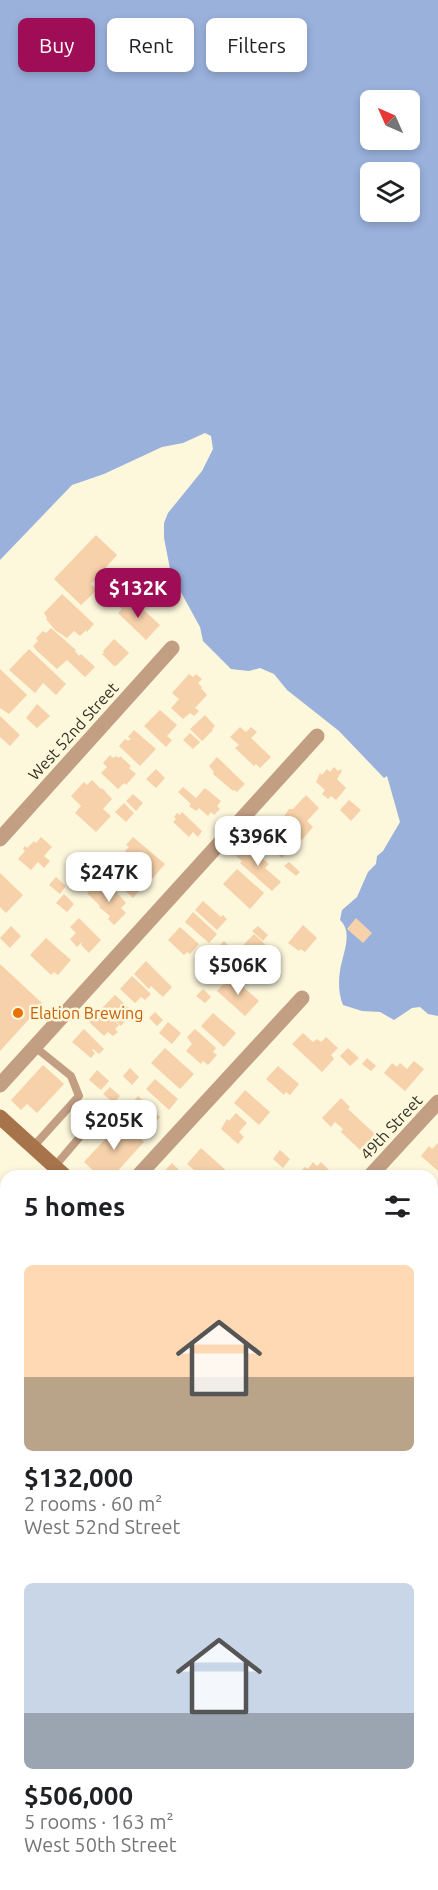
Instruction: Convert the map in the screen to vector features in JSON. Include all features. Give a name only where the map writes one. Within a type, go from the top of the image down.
[{"type":"main road","points":[[0,1117],[59,1170]]},
{"type":"street","name":"West 52nd Street","points":[[0,839],[172,648]]},
{"type":"street","points":[[0,1085],[317,736]]},
{"type":"street","points":[[144,1170],[302,998]]},
{"type":"street","name":"49th Street","points":[[376,1170],[438,1102]]},
{"type":"lane","points":[[33,1147],[79,1096],[71,1076],[35,1047]]},
{"type":"lane","points":[[61,1170],[84,1132]]},
{"type":"water","points":[[0,0],[438,0],[438,1016],[428,1014],[420,1007],[412,1008],[394,1020],[380,1012],[362,1011],[343,1005],[339,989],[339,975],[347,938],[344,925],[340,920],[342,910],[357,897],[368,872],[376,864],[377,856],[383,851],[400,822],[387,776],[384,778],[339,731],[287,690],[274,674],[260,668],[249,671],[231,669],[203,641],[200,627],[171,574],[164,538],[164,523],[168,513],[202,471],[213,449],[211,436],[205,433],[183,443],[162,447],[104,474],[72,485],[0,560]]},
{"type":"building","points":[[96,535],[117,555],[91,584],[97,590],[81,605],[54,579]]},
{"type":"building","points":[[62,594],[94,624],[80,636],[74,631],[67,638],[55,630],[46,619],[44,613]]},
{"type":"building","points":[[132,599],[160,625],[146,640],[118,613],[122,609],[119,606],[125,600],[128,603]]},
{"type":"building","points":[[51,628],[76,650],[79,656],[81,654],[95,667],[85,677],[67,660],[57,669],[33,646],[38,641],[36,638],[43,631],[46,633]]},
{"type":"building","points":[[114,639],[129,653],[114,666],[102,654]]},
{"type":"building","points":[[29,649],[66,684],[56,695],[43,683],[35,693],[9,670]]},
{"type":"building","points":[[0,669],[27,695],[9,714],[0,708]]},
{"type":"building","points":[[189,674],[193,677],[196,674],[202,679],[198,683],[207,695],[195,708],[199,711],[194,716],[190,713],[183,719],[171,708],[179,699],[172,693]]},
{"type":"building","points":[[37,704],[50,716],[37,728],[26,718]]},
{"type":"building","points":[[160,710],[177,725],[167,736],[172,740],[166,747],[144,726]]},
{"type":"building","points":[[205,715],[215,726],[202,741],[190,729]]},
{"type":"building","points":[[0,716],[20,735],[10,746],[0,737]]},
{"type":"building","points":[[240,727],[246,732],[251,727],[257,732],[251,738],[271,757],[260,768],[256,764],[254,766],[235,748],[239,745],[230,737]]},
{"type":"building","points":[[134,730],[156,749],[140,766],[119,746],[125,739],[128,741],[131,739],[128,737]]},
{"type":"building","points":[[190,733],[200,742],[193,749],[183,740]]},
{"type":"building","points":[[110,755],[113,758],[120,756],[136,774],[126,785],[124,783],[118,789],[101,773],[107,767],[103,763]]},
{"type":"building","points":[[217,757],[245,784],[237,792],[213,774],[209,766]]},
{"type":"building","points":[[334,767],[342,771],[337,779],[346,788],[336,800],[331,796],[328,799],[322,794],[325,790],[316,782],[320,773],[322,775],[327,769],[330,772]]},
{"type":"building","points":[[156,769],[165,778],[156,788],[146,779]]},
{"type":"building","points":[[92,780],[112,799],[103,809],[111,816],[96,832],[75,813],[81,806],[71,796],[84,782],[87,785]]},
{"type":"building","points":[[183,787],[196,798],[205,788],[221,801],[217,806],[220,809],[214,815],[211,812],[208,816],[199,808],[196,811],[178,792]]},
{"type":"building","points":[[133,794],[143,803],[136,811],[126,801]]},
{"type":"building","points":[[306,795],[319,808],[307,821],[313,827],[302,840],[281,821],[289,809],[293,809]]},
{"type":"building","points":[[349,800],[361,810],[351,821],[340,810]]},
{"type":"building","points":[[124,803],[134,813],[126,822],[115,812]]},
{"type":"building","points":[[182,812],[202,831],[198,837],[193,832],[189,837],[173,822],[177,813],[180,815]]},
{"type":"building","points":[[269,826],[292,846],[282,858],[259,838]]},
{"type":"building","points":[[41,837],[52,847],[44,856],[50,861],[44,868],[38,862],[31,870],[18,859],[25,851],[23,849],[25,846],[27,848],[34,841],[36,843]]},
{"type":"building","points":[[133,837],[165,864],[152,879],[125,851],[129,847],[126,845]]},
{"type":"building","points":[[246,844],[269,864],[265,868],[281,882],[272,891],[240,863],[242,861],[236,856]]},
{"type":"building","points":[[289,862],[300,872],[296,876],[284,866]]},
{"type":"building","points":[[92,863],[104,874],[94,884],[82,873]]},
{"type":"building","points":[[124,864],[146,883],[133,898],[110,875],[114,869],[117,872]]},
{"type":"building","points":[[237,869],[264,893],[250,909],[223,884]]},
{"type":"building","points":[[0,873],[23,895],[6,913],[0,907]]},
{"type":"building","points":[[56,877],[66,886],[60,894],[49,885]]},
{"type":"building","points":[[95,885],[102,892],[108,886],[112,887],[126,903],[121,908],[126,913],[114,925],[108,919],[110,916],[87,893]]},
{"type":"building","points":[[64,894],[74,904],[67,912],[56,903]]},
{"type":"building","points":[[203,901],[221,917],[223,915],[227,919],[217,930],[195,910]]},
{"type":"building","points":[[193,912],[217,934],[209,943],[185,922]]},
{"type":"building","points":[[79,918],[101,940],[89,953],[81,945],[83,941],[77,947],[70,939],[76,933],[70,927]]},
{"type":"building","points":[[356,918],[372,933],[363,943],[347,929]]},
{"type":"building","points":[[303,925],[317,938],[305,952],[300,949],[299,951],[288,943]]},
{"type":"building","points":[[11,926],[21,936],[10,948],[0,938]]},
{"type":"building","points":[[258,926],[268,935],[263,941],[252,931]]},
{"type":"building","points":[[180,927],[199,944],[190,954],[187,952],[184,955],[168,940]]},
{"type":"building","points":[[254,934],[270,949],[254,964],[239,949]]},
{"type":"building","points":[[46,938],[71,960],[58,975],[54,972],[51,975],[30,955]]},
{"type":"building","points":[[224,941],[232,949],[224,957],[216,949]]},
{"type":"building","points":[[146,961],[172,987],[163,997],[151,986],[149,989],[134,974]]},
{"type":"building","name":"Elation Brewing","points":[[0,964],[43,1004],[0,1051]]},
{"type":"building","points":[[132,976],[151,994],[145,1000],[141,997],[135,1003],[120,989]]},
{"type":"building","points":[[231,976],[259,1001],[245,1016],[217,991]]},
{"type":"building","points":[[203,989],[211,997],[205,1003],[196,996]]},
{"type":"building","points":[[115,995],[129,1008],[124,1014],[128,1018],[121,1026],[102,1008]]},
{"type":"building","points":[[101,1009],[119,1025],[115,1029],[118,1032],[113,1036],[108,1032],[104,1036],[89,1022]]},
{"type":"building","points":[[155,1012],[163,1020],[157,1026],[149,1018]]},
{"type":"building","points":[[213,1013],[236,1033],[224,1047],[201,1026]]},
{"type":"building","points":[[168,1022],[181,1033],[172,1044],[159,1033]]},
{"type":"building","points":[[84,1029],[104,1049],[99,1054],[93,1049],[95,1053],[91,1058],[72,1042]]},
{"type":"building","points":[[195,1029],[216,1048],[213,1052],[217,1055],[208,1065],[203,1061],[201,1064],[186,1051],[192,1044],[187,1037]]},
{"type":"building","points":[[303,1033],[313,1042],[317,1039],[321,1042],[326,1037],[338,1048],[331,1055],[334,1059],[322,1072],[292,1044]]},
{"type":"building","points":[[165,1048],[194,1074],[180,1089],[151,1063]]},
{"type":"building","points":[[348,1048],[359,1058],[350,1066],[340,1056]]},
{"type":"building","points":[[367,1058],[376,1066],[371,1071],[362,1064]]},
{"type":"building","points":[[414,1061],[424,1069],[405,1091],[384,1073],[392,1063],[397,1067],[400,1063],[407,1069]]},
{"type":"building","points":[[43,1065],[64,1084],[37,1113],[27,1104],[21,1110],[11,1100]]},
{"type":"building","points":[[278,1066],[299,1084],[290,1095],[286,1092],[284,1095],[266,1079]]},
{"type":"building","points":[[130,1068],[139,1077],[132,1085],[123,1076]]},
{"type":"building","points":[[97,1070],[109,1081],[101,1090],[89,1080]]},
{"type":"building","points":[[155,1079],[178,1099],[169,1110],[146,1089]]},
{"type":"building","points":[[110,1087],[120,1096],[114,1103],[103,1094]]},
{"type":"building","points":[[245,1090],[270,1112],[259,1125],[234,1103]]},
{"type":"building","points":[[138,1096],[160,1117],[149,1129],[124,1106],[127,1102],[130,1105]]},
{"type":"building","points":[[341,1098],[350,1107],[348,1109],[375,1134],[360,1150],[341,1132],[343,1129],[335,1122],[331,1127],[322,1118]]},
{"type":"building","points":[[97,1102],[119,1121],[103,1138],[82,1119]]},
{"type":"building","points":[[236,1113],[247,1123],[239,1132],[244,1137],[238,1144],[221,1129],[227,1119],[229,1121]]},
{"type":"building","points":[[122,1121],[144,1142],[118,1170],[93,1170],[84,1162]]},
{"type":"building","points":[[438,1143],[438,1170],[421,1156],[429,1146],[432,1149]]},
{"type":"building","points":[[201,1148],[226,1170],[194,1170],[187,1164]]},
{"type":"building","points":[[280,1150],[290,1159],[283,1168],[273,1159]]},
{"type":"building","points":[[313,1162],[317,1166],[321,1162],[329,1170],[302,1170],[305,1167],[308,1169]]},
{"type":"building","points":[[172,1163],[179,1170],[166,1170]]},
{"type":"place","name":"Elation Brewing","points":[[18,1013]]}]
